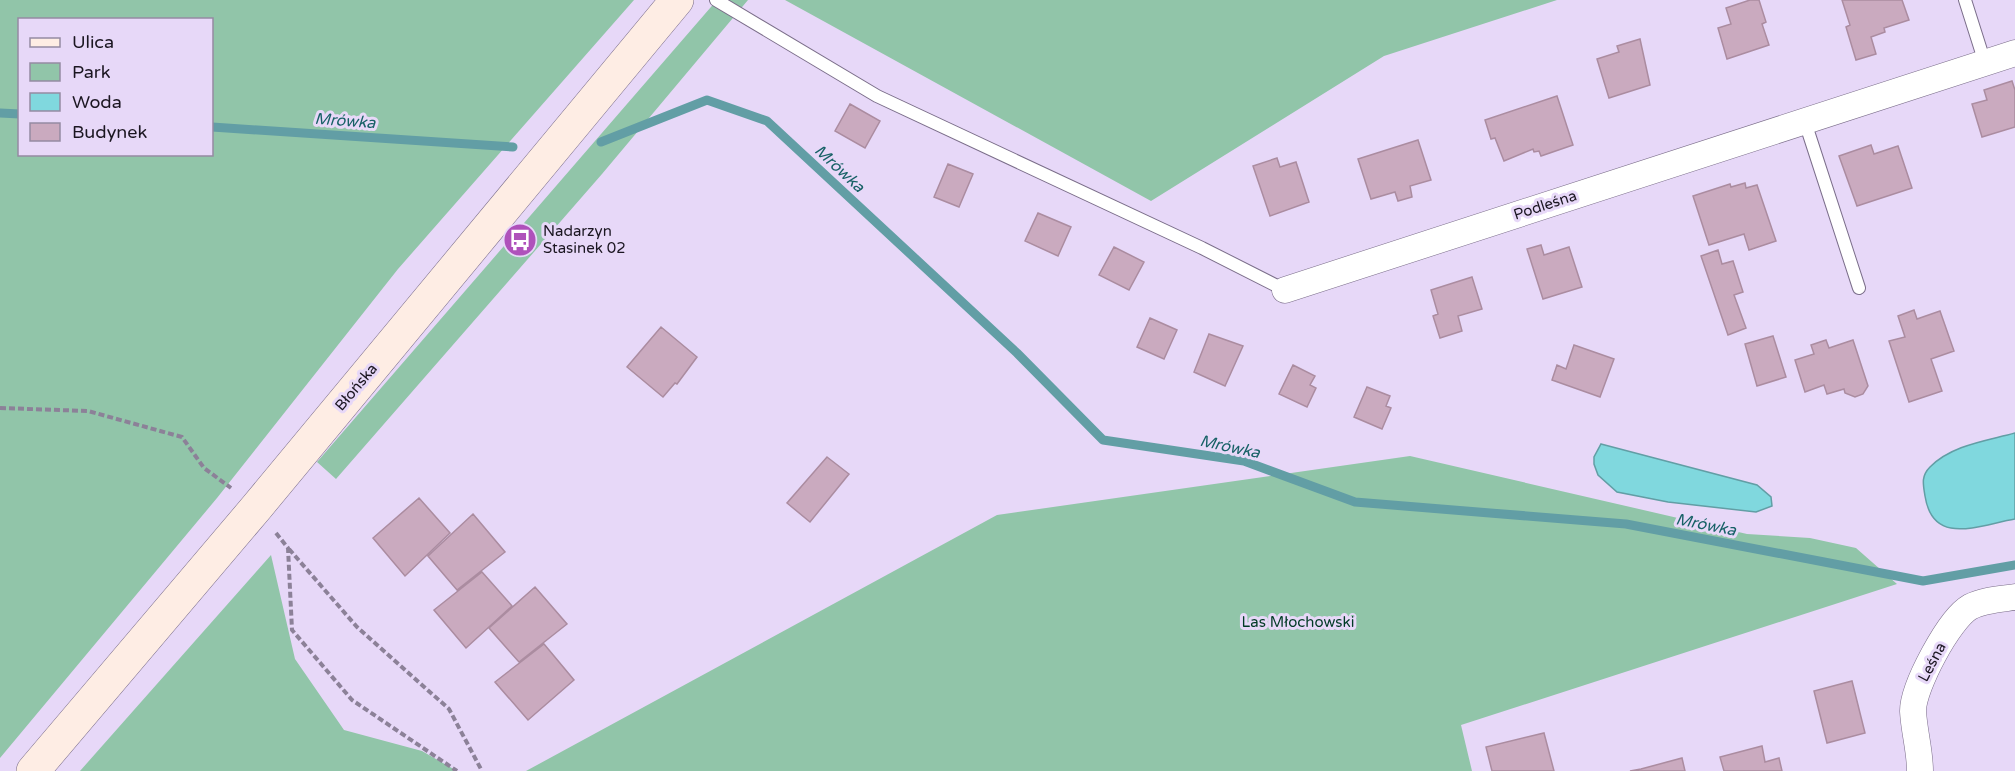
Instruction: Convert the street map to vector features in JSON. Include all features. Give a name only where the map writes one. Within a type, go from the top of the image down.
[{"type":"main road","name":"Błońska","points":[[33,771],[256,508],[677,0]]},
{"type":"street","name":"Podleśna","points":[[1285,290],[2015,53]]},
{"type":"street","name":"Leśna","points":[[1920,771],[1913,710],[1916,690],[1948,633],[1968,608],[2015,597]]},
{"type":"lane","points":[[716,0],[877,96],[1202,248],[1285,290]]},
{"type":"lane","points":[[1965,0],[1985,63]]},
{"type":"lane","points":[[1805,122],[1859,288]]},
{"type":"path","points":[[0,408],[88,411],[182,436],[204,468],[256,508],[357,627],[449,709],[482,771]]},
{"type":"path","points":[[288,548],[292,630],[352,700],[457,771]]},
{"type":"green space","points":[[0,0],[634,0],[398,269],[217,498],[0,758]]},
{"type":"green space","points":[[717,0],[748,0],[602,174],[336,479],[317,462]]},
{"type":"green space","points":[[785,0],[1557,0],[1384,56],[1151,201]]},
{"type":"green space","name":"Las Młochowski","points":[[1410,456],[1747,534],[1810,538],[1856,548],[1897,584],[1461,725],[1472,771],[526,771],[997,515]]},
{"type":"green space","points":[[271,555],[295,659],[344,730],[422,751],[457,771],[80,771]]},
{"type":"water","points":[[2015,433],[2015,519],[1960,529],[1937,522],[1930,512],[1925,496],[1923,480],[1927,470],[1948,454],[1959,449]]},
{"type":"water","points":[[1601,444],[1757,485],[1771,497],[1772,506],[1756,512],[1668,502],[1617,492],[1598,475],[1594,464],[1594,457]]},
{"type":"building","points":[[1750,0],[1759,0],[1766,22],[1762,24],[1769,45],[1727,59],[1718,28],[1731,24],[1726,8]]},
{"type":"building","points":[[1842,0],[1902,0],[1909,20],[1884,28],[1885,32],[1871,37],[1876,54],[1856,60],[1846,27],[1850,25]]},
{"type":"building","points":[[1640,39],[1650,85],[1609,98],[1597,59],[1619,52],[1617,46]]},
{"type":"building","points":[[2012,81],[2015,90],[2015,127],[1982,137],[1972,104],[1987,100],[1984,90]]},
{"type":"building","points":[[1557,96],[1573,145],[1541,156],[1539,151],[1534,152],[1533,149],[1504,161],[1495,138],[1491,139],[1485,120]]},
{"type":"building","points":[[850,104],[880,121],[865,148],[835,131]]},
{"type":"building","points":[[1418,140],[1431,180],[1410,186],[1412,197],[1398,201],[1395,192],[1371,199],[1358,159]]},
{"type":"building","points":[[1871,145],[1874,154],[1898,146],[1912,188],[1857,206],[1839,156]]},
{"type":"building","points":[[1277,158],[1280,167],[1296,162],[1309,202],[1270,216],[1253,166]]},
{"type":"building","points":[[948,164],[973,174],[959,207],[934,197]]},
{"type":"building","points":[[1745,183],[1746,188],[1757,185],[1776,241],[1749,250],[1744,234],[1709,245],[1693,196],[1730,184],[1731,187]]},
{"type":"building","points":[[1038,213],[1071,227],[1058,256],[1025,241]]},
{"type":"building","points":[[1541,245],[1544,255],[1569,247],[1582,287],[1543,299],[1527,249]]},
{"type":"building","points":[[1114,247],[1144,262],[1129,290],[1099,275]]},
{"type":"building","points":[[1718,250],[1722,264],[1733,261],[1743,292],[1734,295],[1746,328],[1728,335],[1701,256]]},
{"type":"building","points":[[1472,277],[1482,309],[1458,316],[1462,331],[1440,338],[1433,316],[1438,314],[1431,290]]},
{"type":"building","points":[[1914,310],[1917,319],[1940,311],[1954,351],[1931,359],[1942,391],[1909,402],[1889,341],[1905,337],[1898,316]]},
{"type":"building","points":[[1150,318],[1177,330],[1164,359],[1137,347]]},
{"type":"building","points":[[661,327],[697,357],[677,384],[675,383],[663,397],[627,367]]},
{"type":"building","points":[[1209,334],[1243,346],[1225,386],[1194,372]]},
{"type":"building","points":[[1773,336],[1786,377],[1757,386],[1745,344]]},
{"type":"building","points":[[1826,340],[1829,348],[1853,340],[1868,386],[1863,394],[1855,397],[1845,393],[1844,389],[1827,394],[1824,385],[1805,392],[1795,360],[1814,354],[1811,345]]},
{"type":"building","points":[[1574,345],[1614,359],[1600,397],[1552,380],[1557,365],[1566,369]]},
{"type":"building","points":[[1293,365],[1315,376],[1310,385],[1316,388],[1307,407],[1279,394]]},
{"type":"building","points":[[1367,387],[1390,396],[1386,406],[1391,408],[1382,429],[1354,417]]},
{"type":"building","points":[[827,457],[849,474],[810,522],[787,503]]},
{"type":"building","points":[[419,498],[450,533],[405,576],[373,538]]},
{"type":"building","points":[[473,514],[505,552],[457,590],[428,556]]},
{"type":"building","points":[[482,572],[512,606],[466,648],[434,610]]},
{"type":"building","points":[[535,587],[567,624],[519,662],[489,628]]},
{"type":"building","points":[[544,644],[574,680],[528,720],[495,682]]},
{"type":"building","points":[[1852,681],[1865,733],[1827,743],[1814,691]]},
{"type":"building","points":[[1544,733],[1554,771],[1492,771],[1486,747]]},
{"type":"building","points":[[1762,746],[1765,762],[1779,758],[1782,771],[1724,771],[1720,757]]},
{"type":"building","points":[[1682,758],[1685,771],[1630,771],[1641,769]]},
{"type":"waterway","name":"Mrówka","points":[[601,142],[707,100],[767,121],[1017,353],[1103,440],[1244,461],[1355,502],[1626,524],[1923,581],[2015,565]]},
{"type":"waterway","name":"Mrówka","points":[[0,113],[18,114]]},
{"type":"waterway","name":"Mrówka","points":[[213,127],[513,147]]},
{"type":"place","name":"Nadarzyn Stasinek 02","points":[[520,240]]}]
